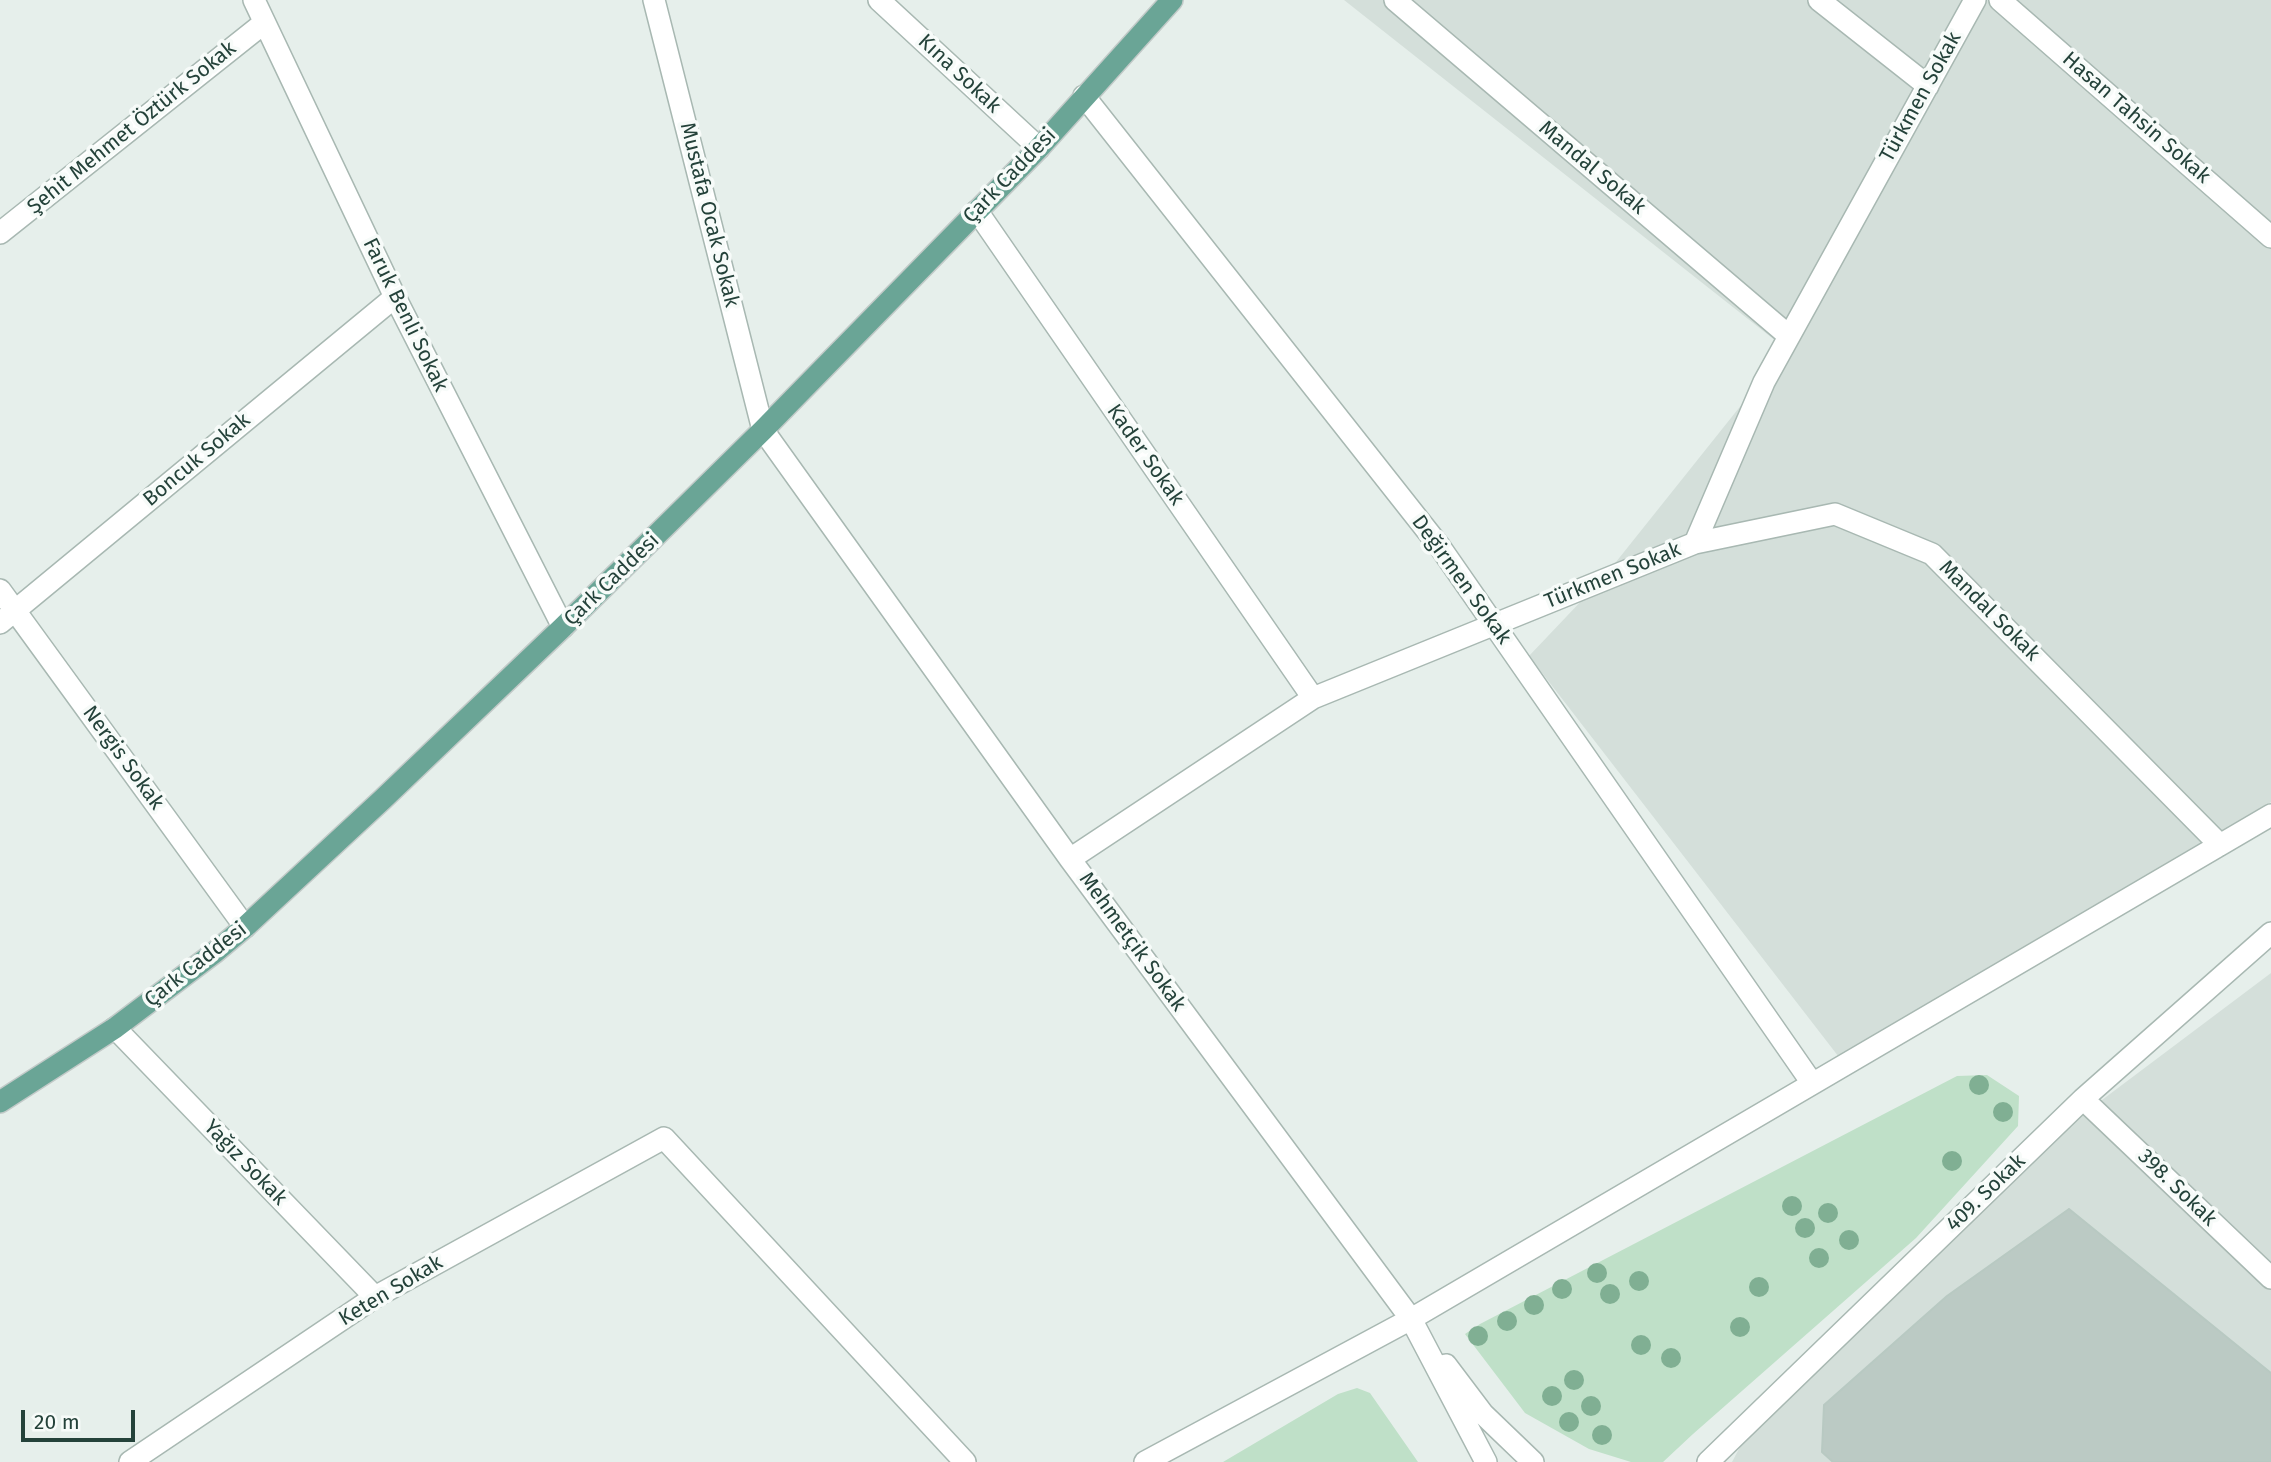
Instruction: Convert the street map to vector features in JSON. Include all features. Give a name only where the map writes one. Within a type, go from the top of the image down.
[{"type":"main road","name":"Çark Caddesi","points":[[0,1102],[115,1028],[245,927],[563,627],[763,430],[1039,148],[1172,0]]},
{"type":"street","name":"Faruk Benli Sokak","points":[[254,0],[395,297],[563,627]]},
{"type":"street","name":"Mustafa Ocak Sokak","points":[[654,0],[763,430]]},
{"type":"street","name":"Kına Sokak","points":[[878,0],[1039,148]]},
{"type":"street","name":"Mandal Sokak","points":[[1395,0],[1789,336]]},
{"type":"street","points":[[1819,0],[1927,86]]},
{"type":"street","name":"Türkmen Sokak","points":[[1070,859],[1313,698],[1695,543],[1764,382],[1975,0]]},
{"type":"street","name":"Hasan Tahsin Sokak","points":[[2000,0],[2271,237]]},
{"type":"street","name":"Şehit Mehmet Öztürk Sokak","points":[[0,233],[264,23]]},
{"type":"street","name":"Değirmen Sokak","points":[[1084,96],[1440,547],[1812,1083]]},
{"type":"street","name":"Kader Sokak","points":[[977,211],[1313,698]]},
{"type":"street","name":"Boncuk Sokak","points":[[8,617],[395,297]]},
{"type":"street","name":"Mehmetçik Sokak","points":[[763,430],[1070,859],[1411,1319],[1486,1462]]},
{"type":"street","name":"Mandal Sokak","points":[[1695,543],[1835,514],[1932,554],[2220,845]]},
{"type":"street","name":"Nergis Sokak","points":[[0,590],[8,617],[245,927]]},
{"type":"street","points":[[1145,1462],[1411,1319],[2271,815]]},
{"type":"street","name":"409. Sokak","points":[[1709,1461],[2083,1099],[2271,933]]},
{"type":"street","name":"Yağız Sokak","points":[[115,1028],[375,1297]]},
{"type":"street","name":"398. Sokak","points":[[2083,1099],[2271,1278]]},
{"type":"street","name":"Keten Sokak","points":[[130,1462],[157,1455],[375,1297],[664,1138],[965,1462]]},
{"type":"street","points":[[1411,1319],[1483,1414],[1533,1462]]},
{"type":"shaded area","points":[[1344,0],[2271,0],[2271,802],[1852,1074],[1529,656],[1604,577],[1786,349]]},
{"type":"shaded area","points":[[2271,973],[2271,1462],[1732,1462],[1771,1389],[2086,1112]]},
{"type":"green space","points":[[1987,1075],[2019,1096],[2018,1126],[1916,1238],[1663,1462],[1631,1462],[1589,1449],[1525,1413],[1465,1334],[1957,1076]]},
{"type":"green space","points":[[1357,1388],[1370,1393],[1418,1462],[1223,1462],[1338,1394]]},
{"type":"building","points":[[2069,1209],[2271,1373],[2271,1462],[1833,1462],[1822,1452],[1824,1405],[1947,1296]]}]
